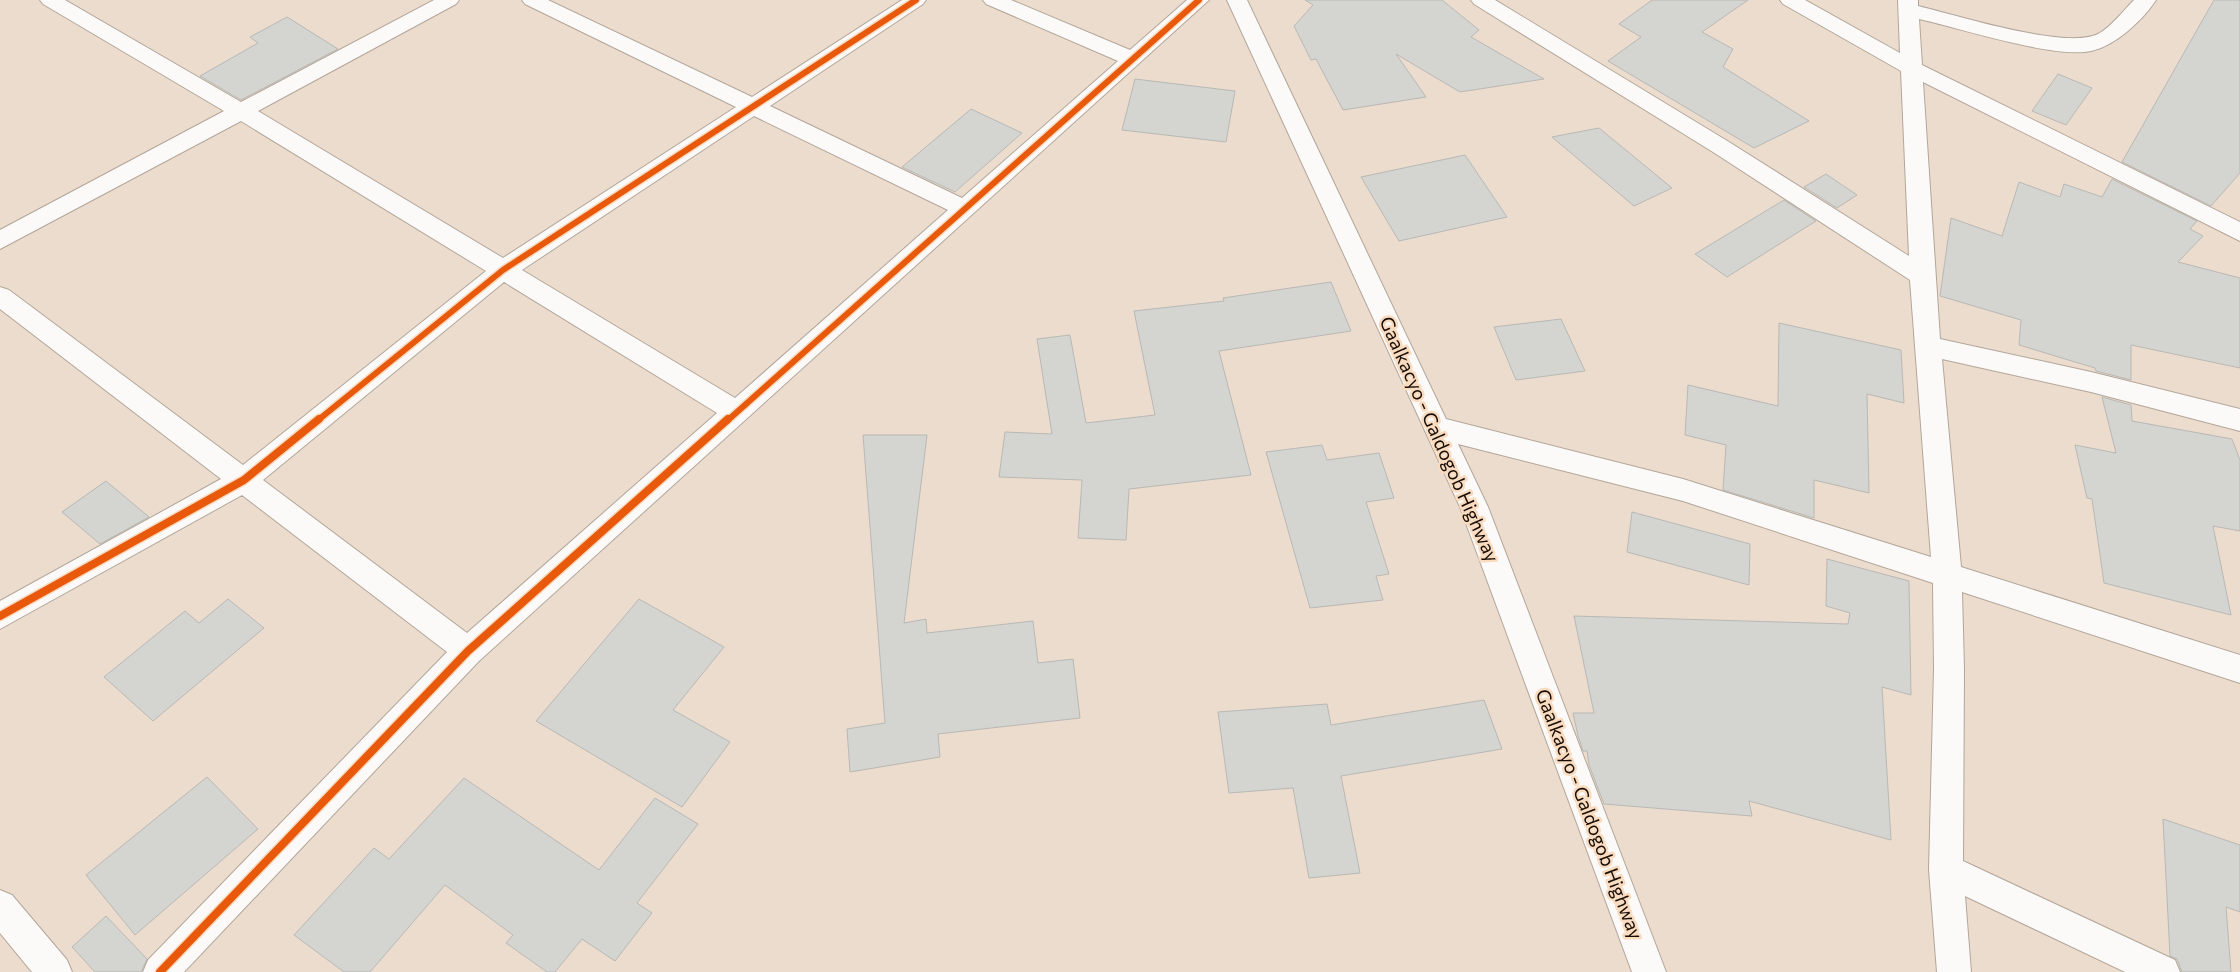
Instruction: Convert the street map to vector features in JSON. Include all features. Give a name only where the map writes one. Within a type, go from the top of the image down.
[{"type":"street","points":[[50,0],[241,111],[737,412]]},
{"type":"street","points":[[0,240],[449,0]]},
{"type":"street","points":[[532,0],[965,209]]},
{"type":"street","points":[[0,616],[244,480],[503,270],[916,0]]},
{"type":"street","points":[[993,0],[1133,59]]},
{"type":"street","points":[[160,972],[468,651],[1199,0]]},
{"type":"street","name":"Gaalkacyo - Galdogob Highway","points":[[1237,0],[1474,507],[1649,972]]},
{"type":"street","points":[[1481,0],[1721,146],[1922,276]]},
{"type":"street","points":[[1790,0],[1911,68],[2224,223],[2240,233]]},
{"type":"street","points":[[1954,972],[1946,870],[1950,669],[1947,575],[1922,276],[1909,5],[2034,40],[2069,46],[2089,45],[2107,38],[2146,0]]},
{"type":"street","points":[[0,296],[468,651]]},
{"type":"street","points":[[1928,346],[2091,382],[2240,420]]},
{"type":"street","points":[[1438,428],[1683,490],[2240,669]]},
{"type":"street","points":[[1946,870],[2163,972]]},
{"type":"street","points":[[0,907],[55,972]]},
{"type":"building","points":[[1305,0],[1442,0],[1479,30],[1471,37],[1544,79],[1460,92],[1396,54],[1426,97],[1343,110],[1316,59],[1311,60],[1294,26],[1313,5]]},
{"type":"building","points":[[1652,0],[1748,0],[1702,32],[1733,49],[1723,67],[1809,121],[1754,148],[1608,61],[1641,37],[1619,24]]},
{"type":"building","points":[[2214,0],[2240,0],[2240,173],[2211,206],[2122,162]]},
{"type":"building","points":[[287,17],[338,49],[241,100],[200,76],[258,43],[250,37]]},
{"type":"building","points":[[2058,74],[2092,88],[2066,125],[2032,111]]},
{"type":"building","points":[[1135,79],[1235,91],[1226,142],[1122,130]]},
{"type":"building","points":[[971,109],[1022,133],[955,192],[902,167]]},
{"type":"building","points":[[1599,128],[1672,188],[1634,206],[1552,137]]},
{"type":"building","points":[[1465,155],[1507,217],[1399,241],[1361,177]]},
{"type":"building","points":[[1826,174],[1857,195],[1837,208],[1804,187]]},
{"type":"building","points":[[2112,179],[2197,221],[2190,229],[2203,236],[2178,262],[2240,278],[2240,368],[2131,345],[2131,380],[2096,371],[2095,368],[2019,345],[2021,320],[1940,296],[1951,218],[2002,236],[2019,182],[2060,197],[2064,184],[2102,197]]},
{"type":"building","points":[[1784,200],[1816,221],[1727,277],[1695,254]]},
{"type":"building","points":[[1331,282],[1351,331],[1219,351],[1251,475],[1129,489],[1126,540],[1078,538],[1082,480],[999,477],[1005,432],[1052,434],[1037,339],[1070,335],[1086,423],[1155,415],[1134,311],[1224,301],[1223,298]]},
{"type":"building","points":[[1561,319],[1585,371],[1516,380],[1494,327]]},
{"type":"building","points":[[1779,323],[1901,350],[1904,403],[1867,394],[1869,493],[1814,480],[1814,518],[1723,490],[1726,445],[1685,435],[1688,385],[1778,406]]},
{"type":"building","points":[[2102,397],[2131,405],[2132,421],[2232,439],[2240,460],[2240,531],[2213,526],[2231,615],[2104,583],[2092,499],[2087,498],[2075,445],[2116,453]]},
{"type":"building","points":[[863,435],[927,435],[904,623],[926,619],[927,633],[1033,621],[1038,663],[1073,659],[1080,718],[938,734],[940,757],[850,772],[847,729],[885,723]]},
{"type":"building","points":[[1322,445],[1327,460],[1379,453],[1394,498],[1366,502],[1389,574],[1376,576],[1383,600],[1310,608],[1266,452]]},
{"type":"building","points":[[106,481],[149,517],[100,544],[62,512]]},
{"type":"building","points":[[1632,512],[1750,544],[1749,585],[1627,552]]},
{"type":"building","points":[[1827,559],[1909,581],[1911,695],[1882,687],[1891,840],[1749,801],[1752,816],[1604,804],[1589,765],[1587,751],[1583,751],[1573,713],[1594,713],[1574,616],[1848,624],[1850,613],[1826,606]]},
{"type":"building","points":[[228,599],[264,628],[153,721],[104,677],[185,611],[199,623]]},
{"type":"building","points":[[639,599],[724,647],[673,710],[730,742],[682,807],[536,721]]},
{"type":"building","points":[[1484,700],[1502,749],[1341,776],[1360,873],[1309,878],[1293,788],[1229,793],[1218,712],[1327,704],[1331,725]]},
{"type":"building","points":[[207,777],[258,829],[135,935],[86,875]]},
{"type":"building","points":[[464,778],[599,870],[655,798],[698,824],[637,903],[652,913],[615,961],[582,939],[555,972],[547,972],[506,943],[513,935],[445,885],[370,972],[344,972],[294,935],[374,848],[389,859]]},
{"type":"building","points":[[2163,819],[2240,845],[2240,912],[2226,907],[2231,972],[2182,972],[2177,959],[2170,956]]},
{"type":"building","points":[[106,916],[147,959],[141,972],[95,972],[72,947]]},
{"type":"cycle path","points":[[0,616],[244,480],[503,270],[916,0]]},
{"type":"cycle path","points":[[160,972],[468,651],[1199,0]]}]
